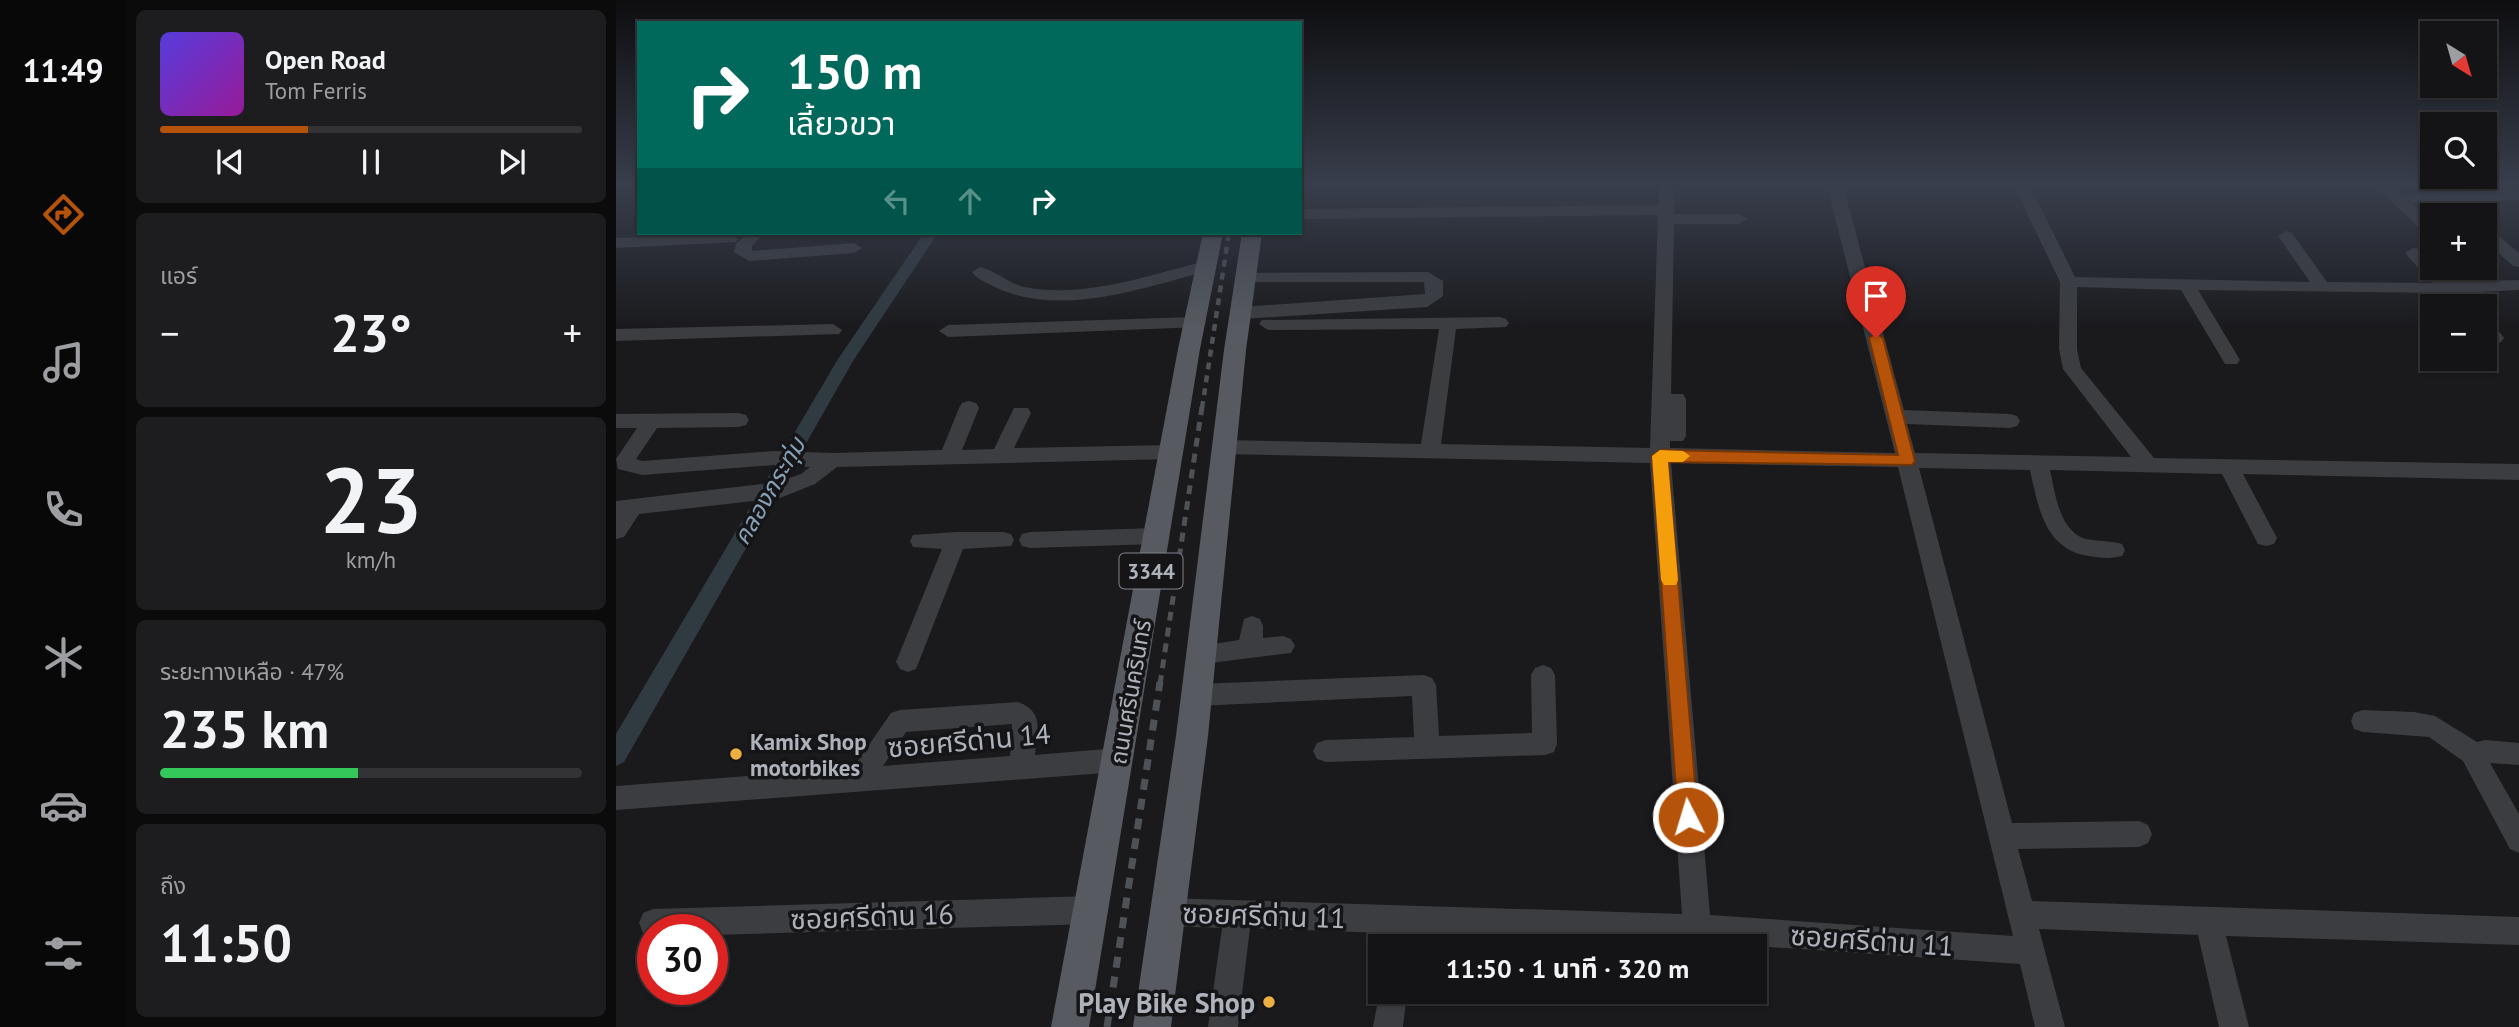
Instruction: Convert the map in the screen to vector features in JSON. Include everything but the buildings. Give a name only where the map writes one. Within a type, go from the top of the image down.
[{"type":"main road","name":"ถนนศรีนครินทร์","points":[[1070,1027],[1213,235]]},
{"type":"main road","name":"3344","points":[[1152,1027],[1197,695],[1252,235]]},
{"type":"street","points":[[1667,234],[1677,399],[1676,436]]},
{"type":"street","points":[[1848,234],[2050,1027]]},
{"type":"street","points":[[2045,234],[2069,282],[2068,349],[2073,369],[2149,465]]},
{"type":"street","points":[[754,235],[744,244],[742,252],[749,256],[853,248]]},
{"type":"street","points":[[2286,236],[2322,287]]},
{"type":"street","points":[[616,243],[730,239]]},
{"type":"street","points":[[2497,243],[2519,262]]},
{"type":"street","points":[[2413,253],[2452,294]]},
{"type":"street","points":[[980,272],[1021,292],[1072,293],[1095,292],[1206,266]]},
{"type":"street","points":[[1241,313],[1427,301],[1434,296],[1434,281],[1428,277],[1247,278]]},
{"type":"street","points":[[2488,280],[2519,303]]},
{"type":"street","points":[[2069,282],[2446,288],[2519,285]]},
{"type":"street","points":[[2186,284],[2231,360]]},
{"type":"street","points":[[948,331],[1195,323]]},
{"type":"street","points":[[1268,324],[1500,323]]},
{"type":"street","points":[[1430,451],[1448,325]]},
{"type":"street","points":[[619,340],[833,330]]},
{"type":"street","points":[[1677,399],[1660,456],[1697,928]]},
{"type":"street","points":[[949,457],[970,408]]},
{"type":"street","points":[[1000,456],[1021,413]]},
{"type":"street","points":[[1896,417],[2010,421]]},
{"type":"street","points":[[652,420],[625,464],[642,468],[774,458],[834,460],[1172,452]]},
{"type":"street","points":[[616,421],[739,420]]},
{"type":"street","points":[[1225,447],[2519,472]]},
{"type":"street","points":[[616,531],[624,508],[780,490],[808,479],[834,460]]},
{"type":"street","points":[[2038,463],[2056,526],[2066,539],[2079,545],[2113,551]]},
{"type":"street","points":[[2229,467],[2266,538]]},
{"type":"street","points":[[1030,540],[1157,536]]},
{"type":"street","points":[[921,541],[1003,540]]},
{"type":"street","points":[[908,662],[956,541]]},
{"type":"street","points":[[1202,654],[1251,638],[1283,646]]},
{"type":"street","points":[[1326,751],[1545,744],[1542,675]]},
{"type":"street","points":[[1197,695],[1424,685],[1427,748]]},
{"type":"street","points":[[860,780],[893,728],[900,721],[909,719],[1018,713],[1025,718],[1022,767]]},
{"type":"street","points":[[2363,721],[2414,723],[2435,727],[2476,756]]},
{"type":"street","points":[[2476,756],[2485,751],[2519,754]]},
{"type":"street","points":[[2476,756],[2475,760],[2519,840]]},
{"type":"street","name":"ซอยศรีด่าน 14","points":[[617,798],[1118,760]]},
{"type":"street","points":[[2002,836],[2139,834]]},
{"type":"street","name":"ซอยศรีด่าน 16","points":[[728,921],[1090,910]]},
{"type":"street","name":"ซอยศรีด่าน 11","points":[[1168,912],[1238,915],[1399,933],[1697,928],[2031,951]]},
{"type":"street","points":[[1223,1027],[1238,915]]},
{"type":"street","points":[[2022,915],[2519,931]]},
{"type":"street","points":[[2208,922],[2234,1027]]},
{"type":"street","points":[[1388,1027],[1391,1004]]},
{"type":"waterway","name":"คลองกระทุ่ม","points":[[616,755],[846,359],[930,235]]},
{"type":"railway","points":[[1202,408],[1229,235]]},
{"type":"railway","points":[[1160,684],[1202,407]]},
{"type":"railway","points":[[1107,1027],[1160,682]]},
{"type":"slow traffic","points":[[1670,580],[1660,456],[1683,456]]},
{"type":"place","name":"Kamix Shop motorbikes","points":[[736,754]]},
{"type":"place","name":"Play Bike Shop","points":[[1269,1002]]},
{"type":"route","points":[[1688,817],[1660,456],[1907,461],[1876,338]]}]
